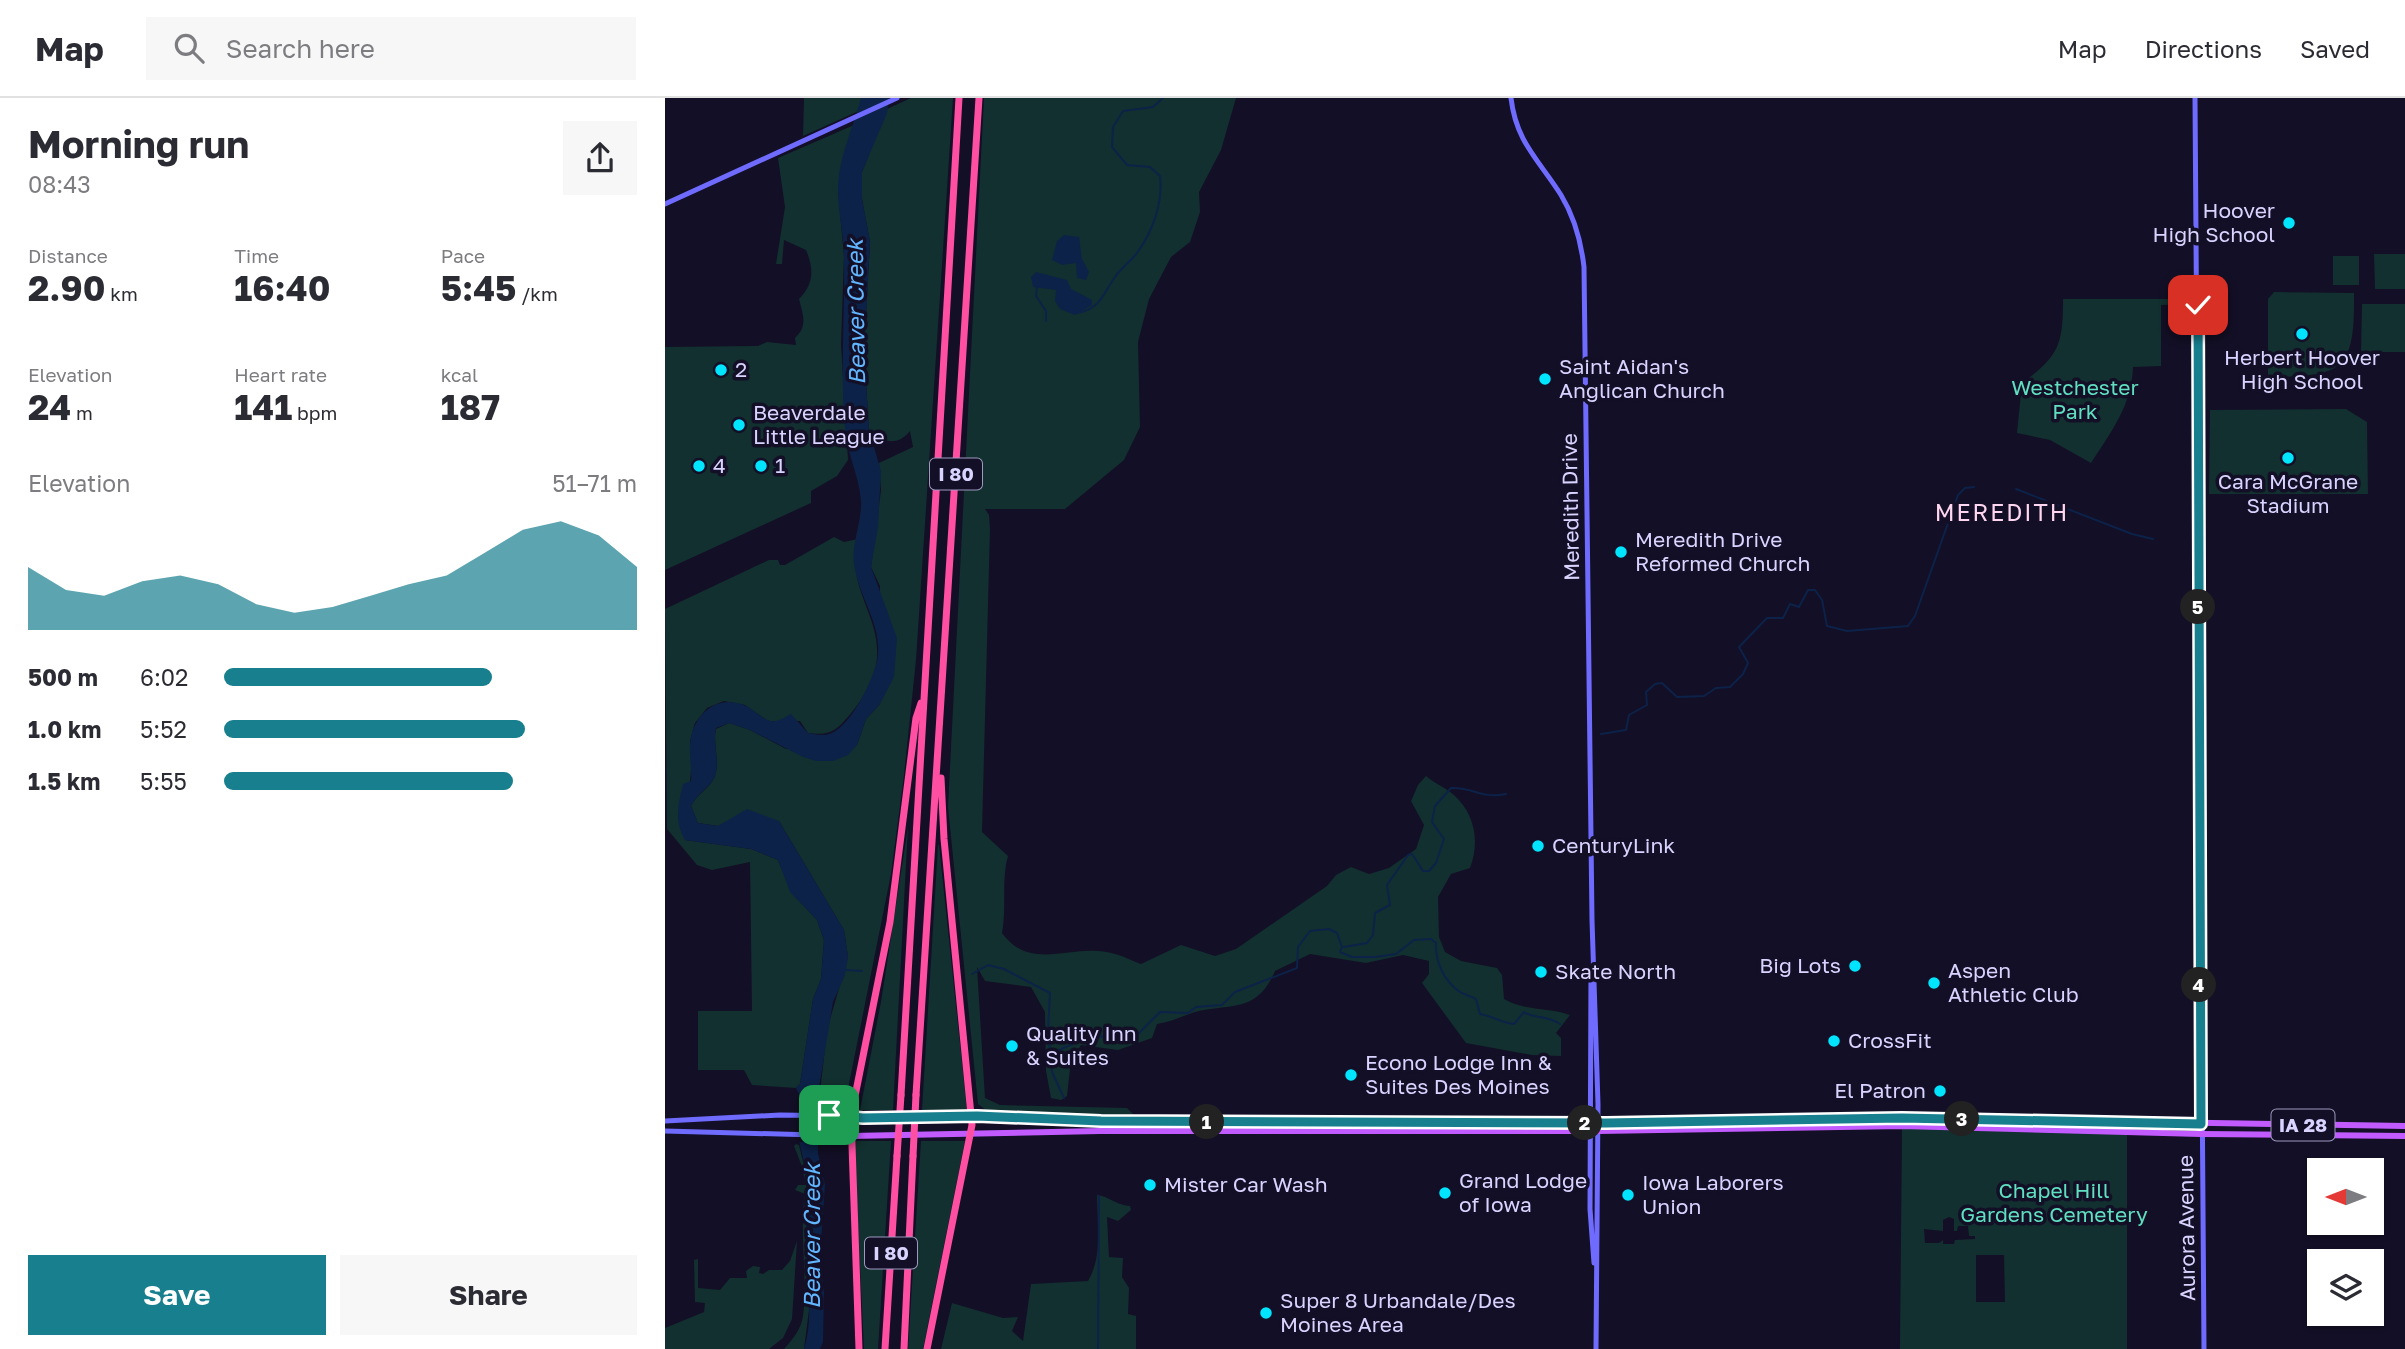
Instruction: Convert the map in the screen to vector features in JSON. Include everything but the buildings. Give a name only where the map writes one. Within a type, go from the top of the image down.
[{"type":"highway","name":"I 80","points":[[885,1349],[959,98]]},
{"type":"highway","name":"I 80","points":[[904,1349],[916,1095],[941,734],[979,98]]},
{"type":"highway","points":[[859,1349],[851,1116],[890,922],[916,718],[924,692]]},
{"type":"highway","points":[[927,1349],[971,1135],[972,1116],[944,839],[941,734]]},
{"type":"main road","points":[[665,204],[897,98]]},
{"type":"main road","name":"Meredith Drive","points":[[1511,98],[1517,125],[1528,150],[1571,213],[1584,267],[1592,934],[1598,1127],[1596,1349]]},
{"type":"main road","name":"Aurora Avenue","points":[[2195,98],[2204,1349]]},
{"type":"main road","name":"Meredith Drive","points":[[1592,934],[1590,1127],[1596,1294]]},
{"type":"main road","points":[[665,1121],[780,1115],[851,1116]]},
{"type":"main road","name":"IA 28","points":[[851,1116],[1590,1127]]},
{"type":"main road","name":"IA 28","points":[[1598,1127],[1902,1118],[2405,1126]]},
{"type":"main road","name":"IA 28","points":[[850,1136],[1100,1131],[1902,1126],[2405,1136]]},
{"type":"main road","points":[[665,1131],[850,1136]]},
{"type":"green space","points":[[804,98],[888,98],[803,136]]},
{"type":"green space","points":[[911,98],[953,98],[916,660],[891,874],[845,1104],[835,1110],[818,1110],[827,1030],[848,957],[844,930],[779,821],[732,819],[718,826],[698,823],[691,806],[716,774],[716,729],[729,723],[750,730],[786,749],[857,745],[866,719],[880,704],[880,586],[871,567],[881,490],[879,463],[913,447],[910,431],[901,439],[892,441],[871,437],[869,430],[864,351],[870,242],[862,199],[862,172],[887,109]]},
{"type":"green space","points":[[984,98],[1236,98],[1221,150],[1199,192],[1200,212],[1190,242],[1171,257],[1149,299],[1138,342],[1140,427],[1124,460],[1065,509],[985,509],[989,515],[990,529],[982,832],[1008,856],[1002,933],[1014,945],[1027,952],[1054,954],[1100,951],[1141,964],[1181,945],[1215,956],[1236,949],[1327,886],[1336,875],[1351,867],[1369,874],[1389,868],[1416,849],[1424,825],[1411,801],[1418,785],[1426,776],[1451,792],[1461,803],[1471,820],[1475,838],[1470,868],[1451,874],[1438,897],[1439,937],[1445,952],[1461,961],[1497,968],[1502,975],[1504,999],[1570,1015],[1556,1033],[1561,1038],[1561,1056],[1532,1055],[1466,1043],[1422,983],[1429,974],[1429,961],[1403,955],[1366,963],[1310,954],[1275,971],[1260,994],[1241,1004],[1195,1012],[1157,1024],[1152,1038],[1118,1050],[1081,1045],[1071,1060],[1067,1096],[1061,1100],[1051,1098],[1046,1071],[1045,1012],[1031,987],[985,981],[977,967],[985,1098],[1000,1105],[1127,1108],[1134,1115],[1097,1119],[987,1111],[978,1104],[948,807]]},
{"type":"green space","points":[[854,125],[838,189],[844,257],[841,344],[848,460],[837,476],[811,491],[811,503],[665,570],[665,347],[758,346],[767,342],[796,345],[795,338],[802,329],[803,320],[799,299],[808,288],[811,270],[806,250],[784,240],[782,264],[776,264],[785,207],[778,158]]},
{"type":"green space","points":[[2374,254],[2405,254],[2405,289],[2375,289]]},
{"type":"green space","points":[[2333,256],[2359,256],[2359,285],[2333,285]]},
{"type":"green space","points":[[2274,292],[2354,293],[2352,339],[2340,364],[2329,371],[2314,375],[2268,377],[2268,299]]},
{"type":"green space","name":"Westchester Park","points":[[2063,299],[2193,299],[2193,304],[2161,305],[2161,366],[2133,367],[2125,406],[2091,463],[2050,440],[2017,433],[2022,383],[2044,365],[2056,348],[2062,328]]},
{"type":"green space","points":[[2362,304],[2405,304],[2405,352],[2361,352]]},
{"type":"green space","name":"Cara McGrane Stadium","points":[[2346,409],[2367,422],[2368,494],[2209,494],[2210,410]]},
{"type":"green space","points":[[834,537],[844,542],[858,539],[855,562],[858,582],[876,641],[877,662],[869,685],[852,712],[829,732],[808,733],[800,721],[768,721],[745,705],[724,701],[707,708],[695,723],[690,741],[692,759],[685,840],[751,849],[778,860],[791,892],[817,920],[824,940],[821,979],[813,999],[800,1084],[796,1088],[752,1085],[744,1070],[698,1070],[698,1011],[752,1011],[750,862],[712,870],[697,865],[667,829],[665,609],[769,560],[778,560],[780,565],[785,565]]},
{"type":"green space","points":[[908,827],[893,1110],[860,1110],[881,1002]]},
{"type":"green space","points":[[939,845],[967,1110],[922,1110]]},
{"type":"green space","name":"Chapel Hill Gardens Cemetery","points":[[1902,1126],[2127,1132],[2127,1349],[1900,1349]],"holes":[[[1949,1217],[1954,1219],[1954,1231],[1957,1231],[1958,1226],[1968,1226],[1969,1236],[1975,1236],[1975,1239],[1955,1240],[1954,1244],[1943,1244],[1943,1240],[1939,1243],[1925,1243],[1924,1229],[1943,1231],[1943,1220]],[[1976,1255],[2004,1255],[2005,1302],[1976,1302]]]},
{"type":"green space","points":[[854,1141],[891,1141],[878,1349],[864,1349]]},
{"type":"green space","points":[[921,1141],[965,1141],[923,1349],[908,1349]]},
{"type":"green space","points":[[799,1145],[810,1191],[805,1241],[809,1310],[804,1349],[784,1349],[793,1338],[803,1316],[805,1286],[803,1209],[805,1194],[795,1190],[798,1185],[805,1185],[803,1169],[794,1146]]},
{"type":"green space","points":[[1097,1195],[1130,1206],[1131,1210],[1118,1221],[1107,1217],[1109,1257],[1123,1258],[1122,1277],[1129,1288],[1128,1314],[1136,1316],[1136,1349],[941,1349],[952,1303],[1003,1318],[1018,1317],[1012,1331],[1023,1341],[1031,1284],[1088,1281],[1096,1261]]},
{"type":"green space","points":[[797,1241],[792,1319],[783,1338],[769,1349],[665,1349],[665,1328],[704,1312],[705,1303],[695,1302],[694,1260],[698,1259],[698,1288],[720,1290],[730,1278],[747,1278],[746,1271],[753,1266],[760,1267],[759,1273],[763,1274],[769,1270],[782,1270],[790,1261]]},
{"type":"water","name":"Beaver Creek","points":[[861,98],[889,98],[887,113],[862,172],[862,199],[870,242],[864,351],[869,430],[881,471],[878,527],[871,567],[897,638],[894,677],[880,704],[866,719],[857,745],[848,755],[833,761],[816,761],[803,757],[750,730],[729,723],[716,728],[716,774],[691,806],[698,823],[718,826],[747,809],[779,821],[844,930],[848,957],[845,975],[833,1002],[817,1100],[818,1153],[825,1185],[820,1257],[824,1292],[823,1342],[820,1349],[804,1349],[809,1323],[805,1242],[809,1195],[797,1122],[802,1100],[796,1088],[800,1084],[813,999],[821,979],[824,940],[817,920],[790,892],[778,860],[751,849],[685,840],[679,826],[678,813],[683,784],[691,781],[691,737],[694,727],[705,712],[720,703],[738,703],[771,721],[791,714],[808,733],[829,734],[837,730],[852,714],[865,692],[877,661],[877,636],[854,564],[861,501],[846,438],[843,386],[844,259],[838,199],[839,178],[843,155]]},
{"type":"water","points":[[1064,235],[1079,237],[1082,259],[1089,272],[1086,280],[1077,278],[1076,263],[1062,265],[1052,260],[1057,241]]},
{"type":"water","points":[[1036,272],[1067,280],[1071,289],[1092,300],[1092,305],[1075,315],[1060,309],[1055,301],[1056,290],[1033,287],[1031,277]]},
{"type":"pier","points":[[795,1110],[822,1110],[823,1142],[796,1142]]},
{"type":"waterway","points":[[1078,313],[1092,308],[1101,300],[1117,274],[1137,253],[1152,226],[1160,196],[1160,176],[1150,167],[1127,165],[1112,147],[1113,127],[1123,111],[1153,107],[1163,98]]},
{"type":"waterway","points":[[1037,287],[1036,296],[1046,311],[1046,321]]},
{"type":"waterway","points":[[1601,734],[1626,730],[1629,715],[1647,705],[1646,692],[1655,684],[1662,683],[1677,697],[1704,696],[1716,688],[1730,687],[1743,674],[1748,663],[1739,647],[1767,618],[1783,618],[1790,604],[1799,607],[1808,590],[1815,590],[1822,600],[1827,626],[1847,631],[1908,626],[1915,616],[1958,495],[1965,488],[1974,487]]},
{"type":"waterway","points":[[2016,489],[2132,534],[2153,539]]},
{"type":"waterway","points":[[1344,947],[1367,943],[1373,935],[1375,913],[1390,905],[1387,885],[1408,855],[1412,854],[1423,871],[1429,871],[1436,863],[1444,839],[1432,822],[1435,806],[1451,788],[1489,795],[1506,794]]},
{"type":"waterway","points":[[1051,1054],[1069,1045],[1097,1037],[1126,1040],[1135,1037],[1160,1012],[1188,1013],[1196,1007],[1222,1005],[1235,992],[1297,968],[1298,947],[1310,931],[1329,929],[1337,933],[1342,947],[1340,952],[1352,957],[1396,954],[1414,940],[1431,939],[1436,943],[1437,957],[1445,977],[1454,988],[1476,999],[1480,1014],[1514,1024],[1524,1012],[1560,1024]]},
{"type":"waterway","points":[[972,974],[988,965],[1004,969],[1050,993],[1048,1031],[1052,1072],[1064,1098]]},
{"type":"waterway","points":[[846,970],[862,971]]},
{"type":"waterway","points":[[1098,1349],[1099,1196]]},
{"type":"place","name":"Hoover High School","points":[[2289,223]]},
{"type":"place","name":"Herbert Hoover High School","points":[[2302,334]]},
{"type":"place","name":"2","points":[[721,370]]},
{"type":"place","name":"Saint Aidan's Anglican Church","points":[[1545,379]]},
{"type":"place","name":"Beaverdale Little League","points":[[739,425]]},
{"type":"place","name":"Cara McGrane Stadium","points":[[2288,458]]},
{"type":"place","name":"4","points":[[699,466]]},
{"type":"place","name":"1","points":[[761,466]]},
{"type":"place","name":"Meredith Drive Reformed Church","points":[[1621,552]]},
{"type":"place","name":"CenturyLink","points":[[1538,846]]},
{"type":"place","name":"Big Lots","points":[[1855,966]]},
{"type":"place","name":"Skate North","points":[[1541,972]]},
{"type":"place","name":"Aspen Athletic Club","points":[[1934,983]]},
{"type":"place","name":"CrossFit","points":[[1834,1041]]},
{"type":"place","name":"Quality Inn & Suites","points":[[1012,1046]]},
{"type":"place","name":"Econo Lodge Inn & Suites Des Moines","points":[[1351,1075]]},
{"type":"place","name":"El Patron","points":[[1940,1091]]},
{"type":"place","name":"Mister Car Wash","points":[[1150,1185]]},
{"type":"place","name":"Grand Lodge of Iowa","points":[[1445,1193]]},
{"type":"place","name":"Iowa Laborers Union","points":[[1628,1195]]},
{"type":"place","name":"Super 8 Urbandale/Des Moines Area","points":[[1266,1313]]},
{"type":"district","name":"MEREDITH","points":[[2002,513]]},
{"type":"route","points":[[829,1115],[863,1118],[977,1116],[1101,1121],[1606,1123],[1902,1118],[2201,1124],[2198,305]]}]
